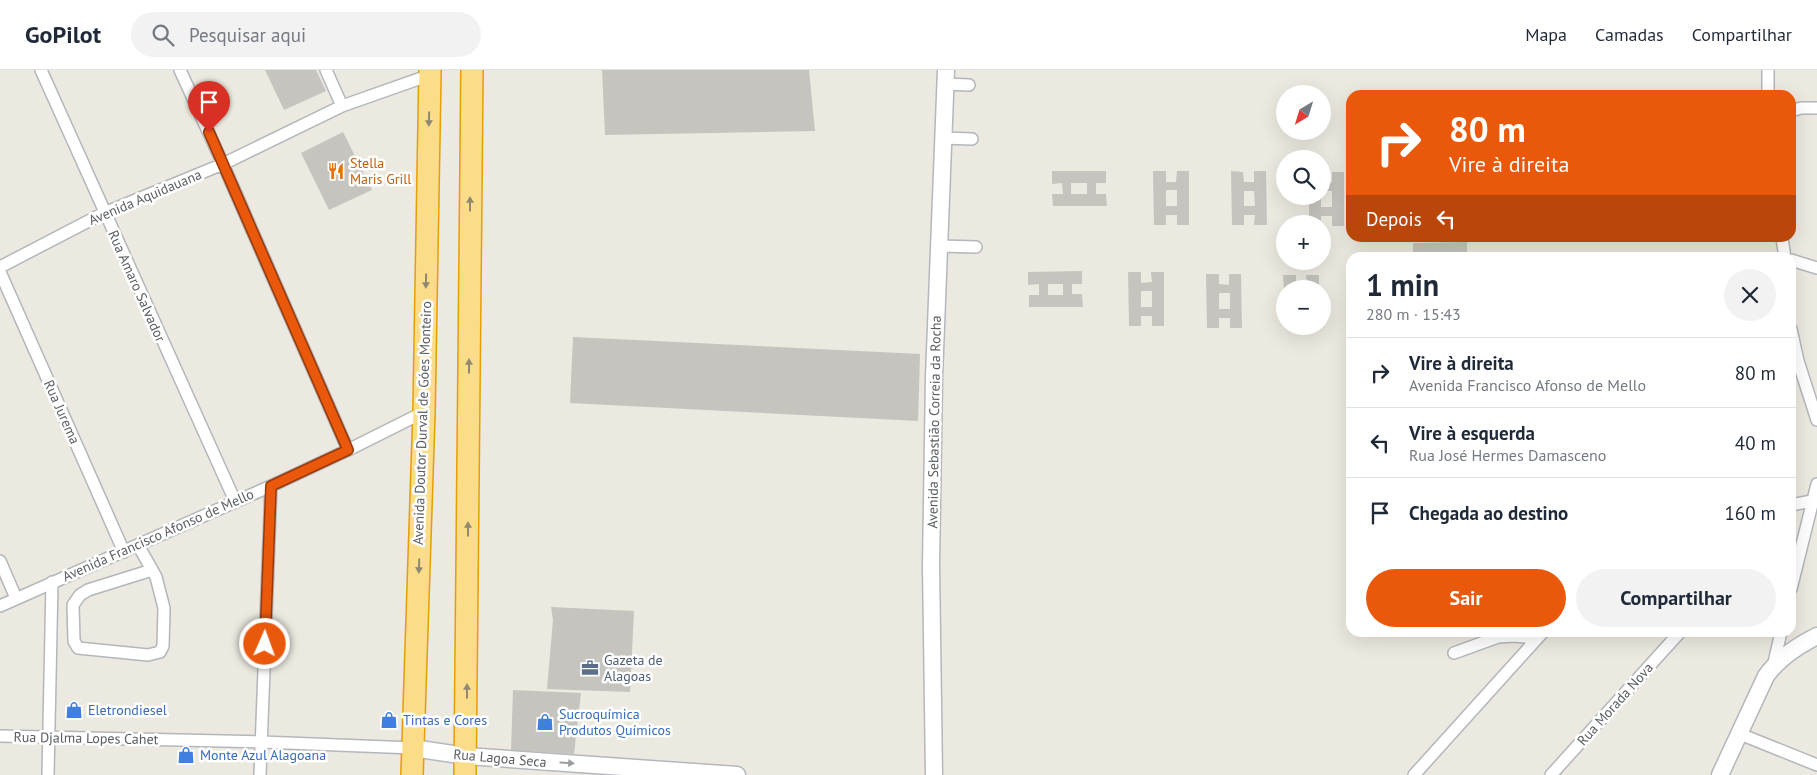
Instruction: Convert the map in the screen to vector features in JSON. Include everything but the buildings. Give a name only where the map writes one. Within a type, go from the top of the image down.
[{"type":"highway","points":[[466,766],[472,70]]},
{"type":"highway","name":"Avenida Doutor Durval de Góes Monteiro","points":[[412,775],[424,412],[430,72]]},
{"type":"street","name":"Rua Amaro Salvador","points":[[41,70],[235,501]]},
{"type":"street","points":[[180,70],[348,450]]},
{"type":"street","points":[[326,70],[342,106]]},
{"type":"street","points":[[1768,70],[1768,90]]},
{"type":"street","name":"Avenida Aquidauana","points":[[0,266],[104,213],[223,164],[342,106],[430,72]]},
{"type":"street","points":[[945,77],[969,85]]},
{"type":"street","name":"Avenida Sebastião Correia da Rocha","points":[[934,775],[931,565],[934,377],[945,77]]},
{"type":"street","points":[[1796,110],[1817,108]]},
{"type":"street","points":[[943,138],[972,139]]},
{"type":"street","points":[[940,246],[976,247]]},
{"type":"street","points":[[1796,262],[1817,268]]},
{"type":"street","name":"Rua Jurema","points":[[0,272],[124,552]]},
{"type":"street","points":[[1796,352],[1817,420]]},
{"type":"street","name":"Avenida Francisco Afonso de Mello","points":[[0,606],[271,486],[424,412]]},
{"type":"street","points":[[1796,568],[1817,484]]},
{"type":"street","points":[[260,775],[271,486]]},
{"type":"street","points":[[1796,504],[1812,500]]},
{"type":"street","points":[[138,546],[152,570],[156,577],[164,608],[163,646],[160,652],[148,655],[78,648],[74,641],[73,605],[80,595],[88,590],[152,570]]},
{"type":"street","points":[[0,561],[16,598]]},
{"type":"street","points":[[48,775],[52,582]]},
{"type":"street","points":[[1720,775],[1766,676],[1773,667],[1806,641],[1817,636]]},
{"type":"street","points":[[1454,653],[1498,637]]},
{"type":"street","points":[[1414,775],[1537,637]]},
{"type":"street","name":"Rua Morada Nova","points":[[1551,775],[1675,637]]},
{"type":"street","points":[[1773,667],[1780,637]]},
{"type":"street","points":[[1740,734],[1817,765]]},
{"type":"street","name":"Rua Djalma Lopes Cahet","points":[[0,736],[262,742],[413,748]]},
{"type":"street","name":"Rua Lagoa Seca","points":[[413,748],[466,766],[737,775]]},
{"type":"place","name":"Stella Maris Grill","points":[[336,171]]},
{"type":"place","name":"Gazeta de Alagoas","points":[[590,668]]},
{"type":"place","name":"Eletrondiesel","points":[[74,710]]},
{"type":"place","name":"Tintas e Cores","points":[[389,720]]},
{"type":"place","name":"Sucroquímica Produtos Químicos","points":[[545,722]]},
{"type":"place","name":"Monte Azul Alagoana","points":[[186,755]]},
{"type":"route","points":[[209,132],[348,450],[271,486],[265,644]]}]
